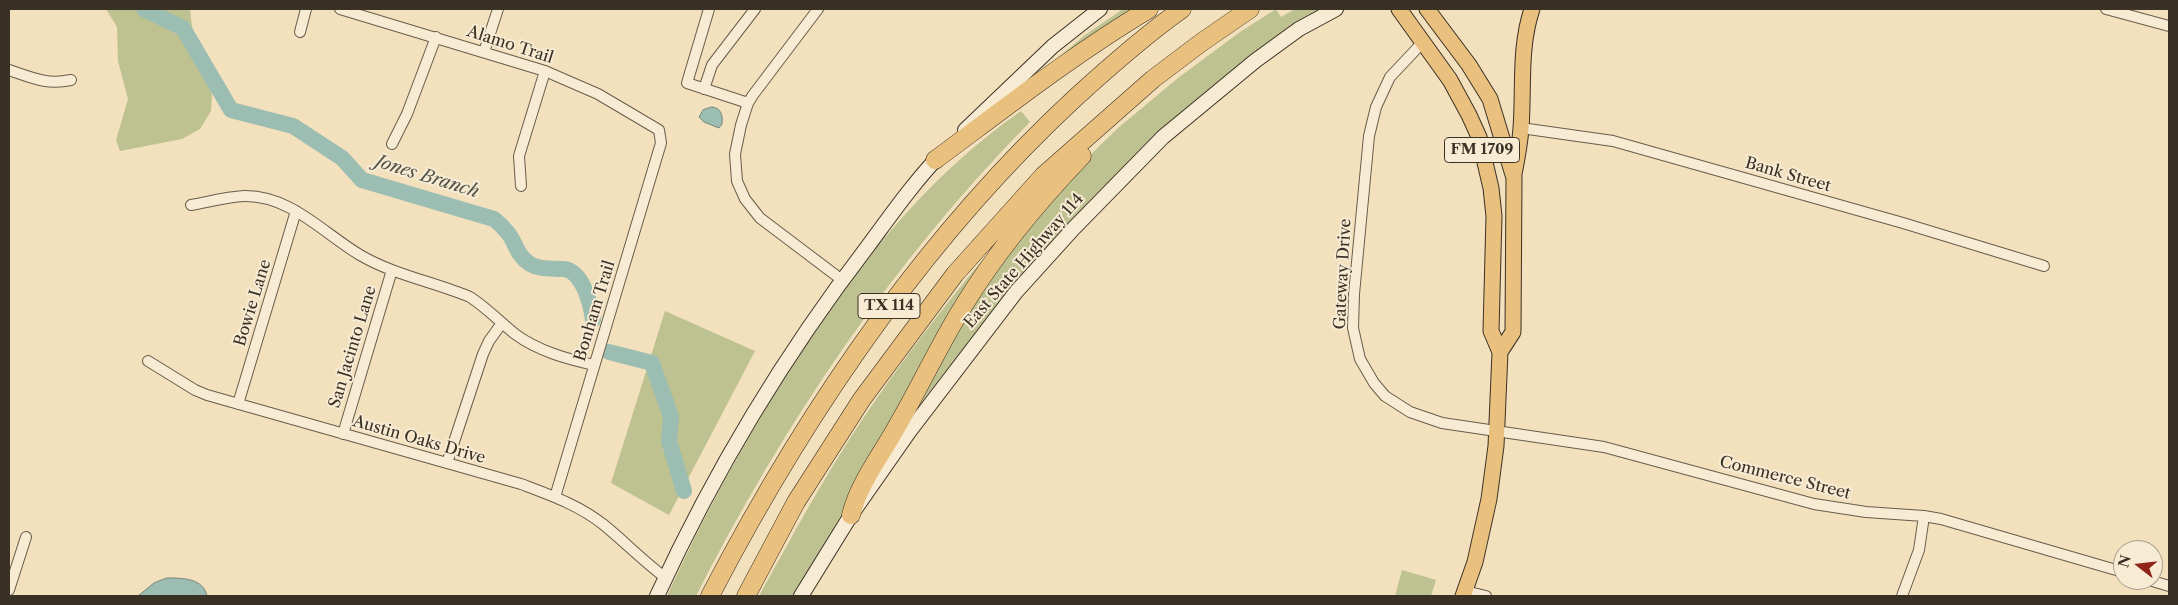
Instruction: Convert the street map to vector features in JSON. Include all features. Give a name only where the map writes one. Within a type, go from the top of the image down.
[{"type":"highway","points":[[935,160],[1048,76],[1114,30],[1149,9]]},
{"type":"highway","name":"TX 114","points":[[710,596],[728,560],[818,408],[867,335],[910,278],[966,210],[1052,120],[1121,57],[1182,9]]},
{"type":"highway","name":"TX 114","points":[[746,596],[796,502],[862,399],[955,274],[1043,176],[1153,79],[1250,9]]},
{"type":"highway","points":[[850,515],[856,495],[896,428],[942,342],[965,304],[1004,248],[1048,192],[1104,134],[1191,59],[1202,42]]},
{"type":"main road","points":[[657,596],[687,530],[772,383],[842,280],[935,160],[1053,46],[1100,9]]},
{"type":"main road","name":"East State Highway 114","points":[[801,596],[850,515],[909,432],[1016,292],[1100,200],[1163,137],[1255,61],[1299,29],[1336,9]]},
{"type":"main road","name":"FM 1709","points":[[1399,9],[1450,80],[1469,115],[1479,137],[1485,159],[1494,216],[1491,331],[1500,352],[1497,430],[1489,499],[1475,562],[1464,594]]},
{"type":"main road","name":"FM 1709","points":[[1427,9],[1469,66],[1490,99],[1514,178],[1513,332],[1500,352]]},
{"type":"main road","points":[[1514,178],[1521,128],[1521,76],[1526,27],[1532,9]]},
{"type":"main road","points":[[1490,99],[1500,114],[1521,128]]},
{"type":"street","points":[[300,32],[306,9]]},
{"type":"street","name":"Alamo Trail","points":[[340,9],[545,71],[598,94],[646,121],[659,130],[660,134]]},
{"type":"street","points":[[484,52],[498,9]]},
{"type":"street","points":[[709,9],[687,83],[748,104]]},
{"type":"street","points":[[704,89],[712,65],[755,9]]},
{"type":"street","points":[[818,9],[748,104],[734,154],[734,168],[739,190],[751,209],[760,218],[842,280]]},
{"type":"street","points":[[2106,9],[2169,26]]},
{"type":"street","points":[[392,144],[406,114],[436,37]]},
{"type":"street","name":"Gateway Drive","points":[[1422,42],[1390,77],[1371,120],[1354,294],[1353,328],[1355,344],[1360,359],[1374,383],[1396,405],[1422,417],[1442,423],[1497,430]]},
{"type":"street","points":[[9,70],[45,82],[55,83],[71,80]]},
{"type":"street","points":[[521,186],[520,156],[545,71]]},
{"type":"street","name":"Bank Street","points":[[1521,128],[1613,141],[1898,221],[2044,266]]},
{"type":"street","name":"Bonham Trail","points":[[555,497],[661,143],[660,134]]},
{"type":"street","points":[[191,206],[230,197],[246,196],[280,202],[361,255],[392,270],[470,297],[482,304],[502,323],[534,346],[558,356],[594,365]]},
{"type":"street","name":"Bowie Lane","points":[[238,404],[296,211]]},
{"type":"street","name":"San Jacinto Lane","points":[[343,434],[392,270]]},
{"type":"street","points":[[448,463],[483,354],[489,341],[502,323]]},
{"type":"street","name":"Austin Oaks Drive","points":[[148,361],[195,390],[238,404],[521,484],[555,497],[582,510],[603,524],[654,570],[666,578]]},
{"type":"street","name":"Commerce Street","points":[[1497,430],[1604,447],[1814,504],[1866,512],[1924,516],[2113,569]]},
{"type":"street","points":[[1902,596],[1919,550],[1924,516]]},
{"type":"street","points":[[9,590],[26,537]]},
{"type":"street","points":[[1464,594],[1486,596]]},
{"type":"green space","points":[[106,9],[190,9],[192,27],[212,94],[211,111],[200,129],[182,139],[120,151],[116,140],[128,99],[118,61],[117,27]]},
{"type":"green space","points":[[1123,9],[1131,9],[1133,11],[1038,75],[1085,35]]},
{"type":"green space","points":[[1276,9],[1281,17],[1295,9],[1322,9],[1127,164],[1008,292],[915,410],[979,291],[1077,168],[1118,128],[1178,78],[1240,32]]},
{"type":"green space","points":[[1021,111],[1030,122],[932,230],[887,287],[804,407],[766,468],[696,596],[667,596],[695,537],[741,450],[792,366],[840,295],[894,227],[953,165]]},
{"type":"green space","points":[[1003,236],[794,596],[759,596],[820,487],[860,423],[929,327]]},
{"type":"green space","points":[[665,311],[755,351],[669,515],[611,483]]},
{"type":"green space","points":[[1402,570],[1436,580],[1431,596],[1395,596]]},
{"type":"water","points":[[712,107],[718,109],[722,115],[722,124],[719,128],[704,122],[699,117],[703,110]]},
{"type":"water","points":[[167,578],[186,579],[197,582],[205,590],[207,596],[138,596],[154,583]]},
{"type":"waterway","name":"Jones Branch","points":[[144,9],[183,28],[231,110],[293,126],[342,158],[362,180],[494,219],[508,233],[519,253],[530,264],[542,268],[564,269],[571,271],[576,276],[585,290],[593,320]]},
{"type":"waterway","name":"Jones Branch","points":[[609,352],[652,363],[671,417],[669,441],[684,491]]}]
